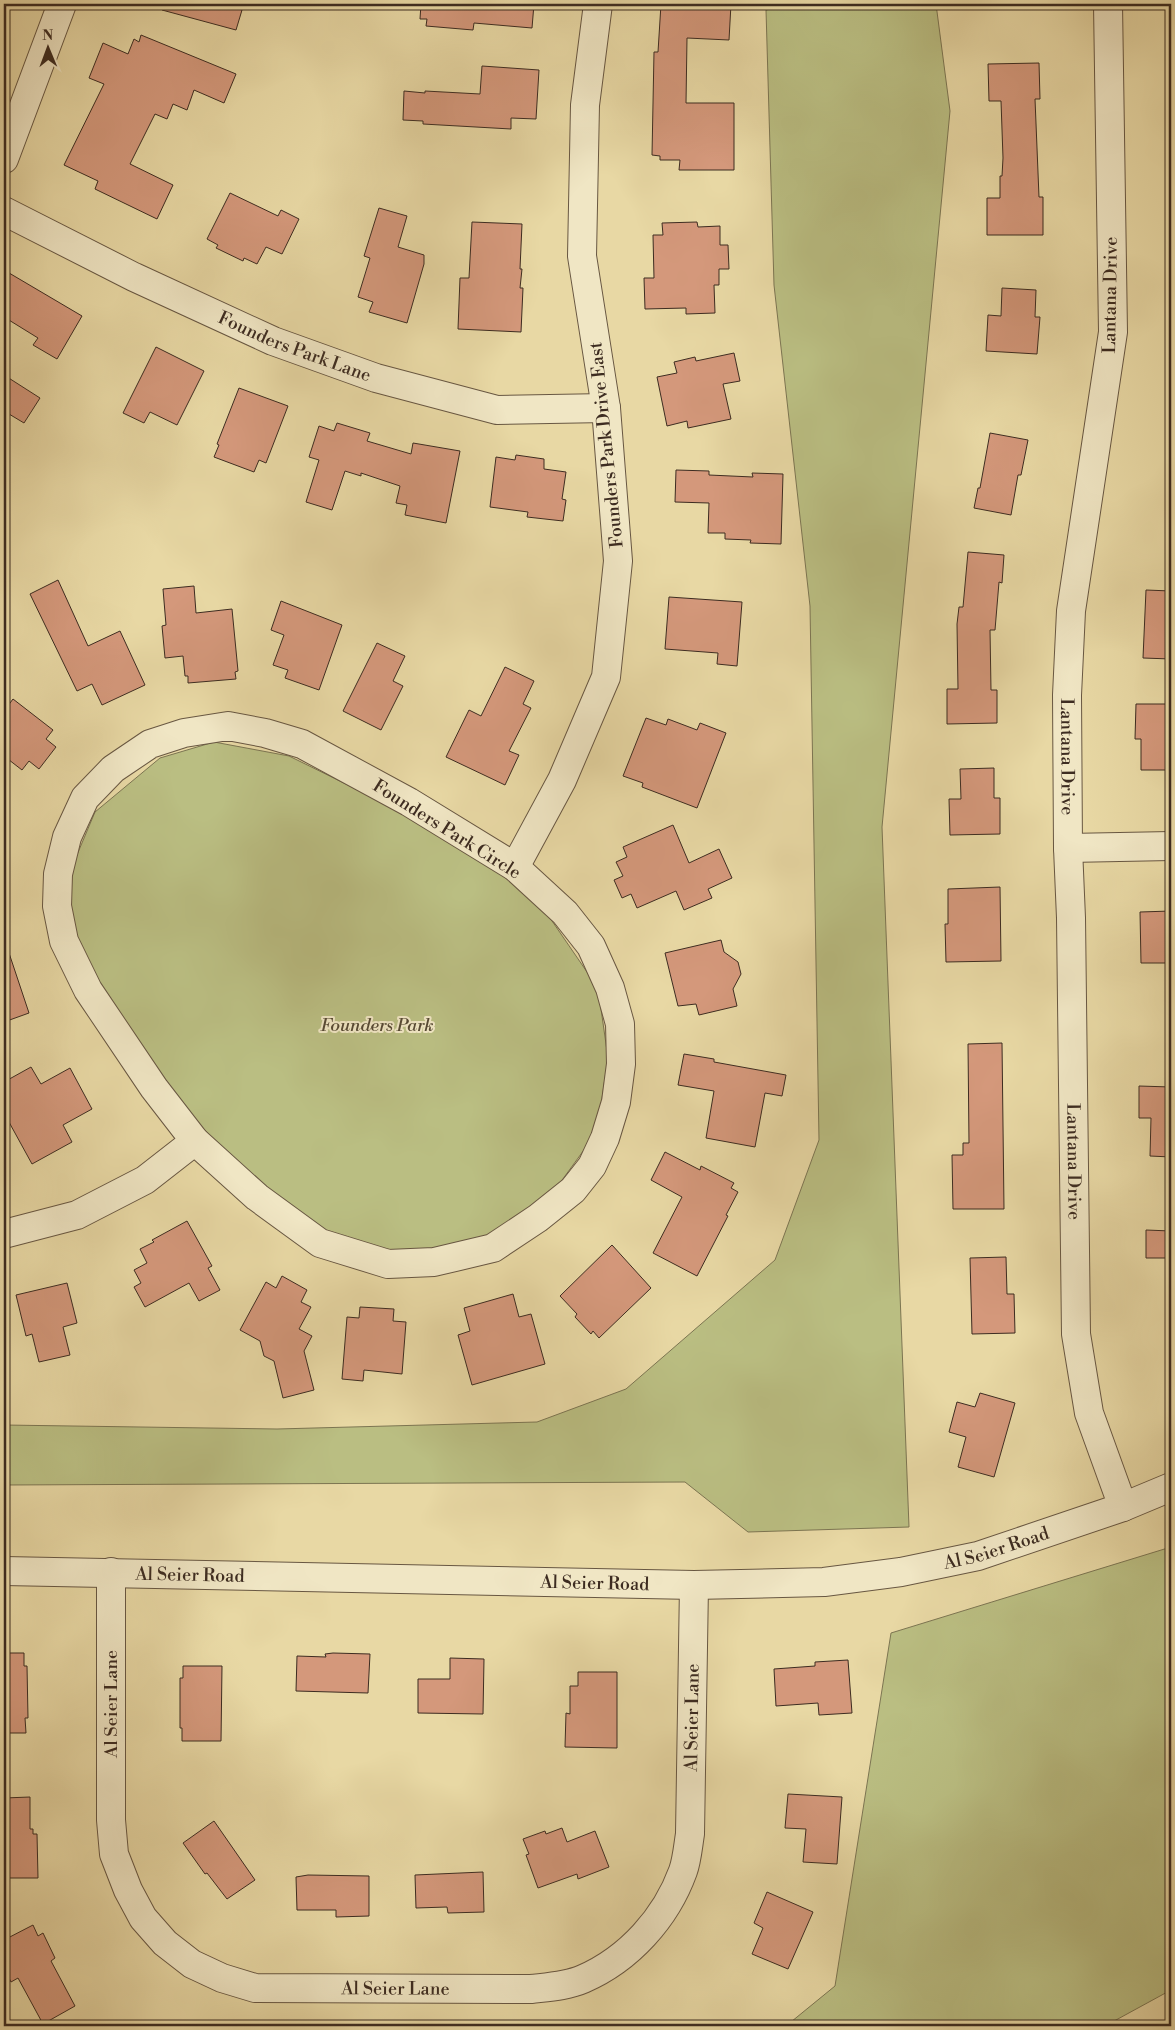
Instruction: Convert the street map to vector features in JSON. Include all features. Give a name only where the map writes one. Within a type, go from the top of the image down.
[{"type":"street","points":[[4,159],[62,4]]},
{"type":"street","name":"Founders Park Drive East","points":[[514,866],[562,780],[606,677],[618,561],[606,408],[582,256],[585,105],[598,4]]},
{"type":"street","name":"Lantana Drive","points":[[1108,4],[1113,332],[1071,611],[1067,695],[1068,848],[1071,918],[1076,1334],[1089,1413],[1123,1507]]},
{"type":"street","name":"Founders Park Lane","points":[[4,211],[126,273],[273,342],[376,378],[497,410],[606,408]]},
{"type":"street","name":"Founders Park Circle","points":[[228,726],[265,733],[302,744],[409,802],[514,866],[565,913],[591,946],[610,988],[620,1024],[621,1064],[616,1102],[605,1138],[592,1166],[573,1190],[538,1218],[493,1248],[434,1262],[388,1264],[320,1243],[258,1198],[195,1140],[154,1088],[88,990],[64,941],[58,915],[58,874],[68,837],[85,798],[113,768],[150,744],[184,733],[228,726]]},
{"type":"street","points":[[1068,848],[1171,846]]},
{"type":"street","points":[[4,1234],[77,1216],[144,1180],[195,1140]]},
{"type":"street","name":"Al Seier Road","points":[[4,1571],[694,1585],[824,1582],[901,1572],[978,1556],[1123,1507],[1171,1486]]},
{"type":"street","name":"Al Seier Lane","points":[[110,1572],[111,1820],[114,1854],[128,1890],[148,1924],[165,1943],[192,1964],[222,1978],[254,1988],[287,1989],[531,1989],[559,1986],[583,1979],[609,1965],[631,1948],[651,1927],[670,1900],[683,1870],[690,1834],[694,1585]]},
{"type":"green space","points":[[792,4],[936,4],[950,111],[882,827],[909,1527],[748,1532],[685,1482],[4,1485],[4,1425],[277,1429],[537,1422],[626,1389],[775,1260],[819,1140],[810,606],[774,285],[766,10]]},
{"type":"green space","name":"Founders Park","points":[[214,742],[289,756],[515,867],[598,988],[608,1058],[597,1132],[541,1209],[477,1244],[393,1262],[322,1239],[193,1139],[73,953],[66,881],[95,812],[160,758]]},
{"type":"green space","points":[[1171,1547],[1171,1990],[1105,2026],[786,2026],[835,1986],[891,1633]]},
{"type":"building","points":[[163,4],[219,4],[242,10],[236,30],[162,10]]},
{"type":"building","points":[[421,4],[534,4],[532,28],[474,23],[473,30],[426,26],[427,19],[420,19]]},
{"type":"building","points":[[661,4],[731,4],[729,40],[687,38],[686,103],[734,103],[734,170],[679,170],[680,160],[660,160],[660,156],[652,155],[654,52],[658,52]]},
{"type":"building","points":[[141,35],[236,74],[224,103],[194,90],[187,110],[173,104],[167,119],[155,114],[130,164],[173,185],[157,219],[95,189],[98,181],[64,165],[104,84],[89,78],[103,43],[128,54],[134,39],[139,42]]},
{"type":"building","points":[[1039,63],[1040,99],[1035,99],[1039,197],[1043,197],[1043,235],[987,235],[987,198],[1000,198],[1000,176],[1002,176],[1003,158],[1001,101],[989,101],[988,64]]},
{"type":"building","points":[[482,66],[539,70],[536,119],[511,118],[511,129],[423,124],[423,121],[403,120],[404,91],[480,94]]},
{"type":"building","points":[[230,193],[278,216],[281,210],[299,219],[282,254],[266,247],[257,264],[244,258],[243,261],[216,248],[218,245],[207,239]]},
{"type":"building","points":[[379,208],[407,216],[398,247],[424,255],[424,264],[407,323],[369,312],[373,302],[358,297],[370,258],[364,256]]},
{"type":"building","points":[[472,222],[522,224],[520,288],[523,288],[521,332],[458,329],[460,278],[469,278]]},
{"type":"building","points":[[697,222],[698,227],[720,226],[720,245],[728,245],[729,269],[719,269],[719,285],[714,285],[715,313],[686,314],[686,308],[645,309],[644,278],[654,278],[653,235],[663,235],[662,223]]},
{"type":"building","points":[[4,270],[82,316],[57,359],[33,345],[38,338],[4,317]]},
{"type":"building","points":[[1002,288],[1036,290],[1035,317],[1040,317],[1037,354],[986,351],[988,315],[1001,316]]},
{"type":"building","points":[[156,347],[204,371],[177,425],[150,412],[144,423],[123,413]]},
{"type":"building","points":[[734,353],[740,381],[723,384],[731,419],[688,428],[687,421],[667,426],[657,377],[677,373],[674,362],[695,357],[696,361]]},
{"type":"building","points":[[4,375],[40,398],[24,423],[4,411]]},
{"type":"building","points":[[239,388],[288,406],[266,463],[259,460],[254,472],[214,457],[219,445],[217,444]]},
{"type":"building","points":[[337,423],[370,433],[367,441],[411,454],[413,443],[460,451],[446,523],[405,515],[407,505],[396,503],[400,486],[361,473],[361,476],[345,471],[332,510],[306,502],[319,460],[309,457],[319,426],[334,431]]},
{"type":"building","points":[[990,433],[1028,440],[1021,475],[1018,475],[1011,515],[974,508],[978,488],[980,488]]},
{"type":"building","points":[[516,455],[544,459],[544,469],[566,472],[562,499],[566,500],[563,521],[527,517],[528,512],[490,507],[496,457],[515,460]]},
{"type":"building","points":[[676,470],[709,471],[709,475],[753,477],[752,473],[783,474],[781,544],[750,543],[751,540],[725,539],[725,533],[708,533],[709,503],[675,502]]},
{"type":"building","points":[[968,552],[1004,555],[1002,583],[999,582],[995,630],[990,630],[991,690],[997,690],[997,723],[947,724],[947,689],[958,689],[957,624],[959,607],[963,607]]},
{"type":"building","points":[[58,580],[88,646],[120,631],[145,685],[102,705],[92,684],[77,691],[30,594]]},
{"type":"building","points":[[194,586],[196,613],[232,609],[238,671],[235,672],[236,679],[188,683],[188,676],[185,676],[183,656],[165,658],[162,626],[166,625],[163,589]]},
{"type":"building","points":[[1146,590],[1171,591],[1171,659],[1143,658]]},
{"type":"building","points":[[669,597],[742,602],[737,666],[717,664],[718,653],[665,649]]},
{"type":"building","points":[[281,601],[342,625],[319,690],[285,678],[288,670],[273,665],[284,635],[271,630]]},
{"type":"building","points":[[377,643],[405,656],[393,681],[403,686],[381,730],[343,711]]},
{"type":"building","points":[[505,667],[534,681],[523,704],[531,708],[509,751],[519,755],[505,785],[446,757],[469,710],[481,716]]},
{"type":"building","points":[[13,699],[53,730],[46,739],[56,747],[39,769],[29,761],[22,770],[4,756],[4,711]]},
{"type":"building","points":[[1136,704],[1171,704],[1170,770],[1141,770],[1141,739],[1135,739]]},
{"type":"building","points":[[646,718],[666,725],[668,719],[697,730],[700,723],[726,733],[697,808],[642,787],[643,783],[623,776]]},
{"type":"building","points":[[994,768],[994,798],[1000,798],[1000,834],[950,835],[949,799],[961,799],[960,769]]},
{"type":"building","points":[[673,825],[689,863],[719,849],[732,878],[708,889],[712,898],[684,910],[676,891],[637,908],[631,894],[622,898],[614,880],[623,876],[616,862],[627,857],[623,847]]},
{"type":"building","points":[[1000,887],[1001,961],[946,962],[945,924],[948,924],[948,889]]},
{"type":"building","points":[[1171,911],[1171,963],[1141,963],[1140,912]]},
{"type":"building","points":[[721,940],[724,952],[738,962],[741,974],[733,989],[737,1006],[699,1015],[696,1004],[678,1006],[665,953]]},
{"type":"building","points":[[8,950],[29,1013],[4,1022],[4,951]]},
{"type":"building","points":[[1002,1043],[1004,1209],[953,1209],[952,1155],[963,1155],[963,1143],[969,1143],[968,1044]]},
{"type":"building","points":[[684,1054],[714,1059],[714,1062],[786,1075],[782,1096],[765,1093],[755,1147],[706,1138],[714,1091],[678,1085]]},
{"type":"building","points":[[31,1067],[41,1084],[70,1068],[92,1109],[63,1125],[72,1142],[32,1164],[4,1113],[4,1082]]},
{"type":"building","points":[[1139,1086],[1171,1087],[1171,1157],[1150,1156],[1151,1118],[1139,1118]]},
{"type":"building","points":[[665,1152],[700,1170],[701,1166],[734,1183],[731,1188],[738,1192],[726,1215],[728,1216],[697,1276],[653,1253],[682,1197],[651,1180]]},
{"type":"building","points":[[187,1221],[212,1266],[208,1268],[220,1290],[199,1301],[189,1283],[145,1307],[134,1287],[141,1283],[134,1270],[147,1263],[140,1249],[154,1242],[152,1240]]},
{"type":"building","points":[[1146,1230],[1171,1231],[1171,1258],[1146,1258]]},
{"type":"building","points":[[612,1245],[651,1288],[599,1338],[593,1331],[591,1334],[575,1317],[577,1314],[560,1296]]},
{"type":"building","points":[[1006,1257],[1007,1294],[1014,1294],[1015,1333],[972,1334],[970,1258]]},
{"type":"building","points":[[282,1276],[307,1290],[301,1302],[311,1307],[299,1329],[312,1336],[304,1351],[314,1390],[283,1398],[274,1361],[264,1356],[260,1341],[240,1330],[266,1282],[276,1288]]},
{"type":"building","points":[[67,1283],[77,1323],[63,1327],[70,1355],[39,1362],[32,1334],[26,1336],[16,1295]]},
{"type":"building","points":[[513,1294],[519,1317],[531,1314],[545,1364],[472,1385],[458,1335],[470,1331],[464,1308]]},
{"type":"building","points":[[360,1307],[394,1309],[393,1321],[406,1322],[402,1374],[364,1370],[363,1381],[342,1379],[347,1317],[359,1318]]},
{"type":"building","points":[[980,1393],[1015,1403],[994,1477],[958,1467],[966,1437],[949,1432],[957,1402],[975,1407]]},
{"type":"building","points":[[4,1653],[24,1653],[24,1666],[27,1666],[28,1718],[25,1718],[26,1733],[4,1733]]},
{"type":"building","points":[[325,1654],[370,1654],[368,1693],[296,1691],[297,1656],[326,1657]]},
{"type":"building","points":[[450,1658],[484,1659],[483,1714],[418,1713],[418,1679],[450,1679]]},
{"type":"building","points":[[848,1660],[852,1713],[819,1715],[818,1703],[776,1706],[774,1669],[815,1666],[815,1662]]},
{"type":"building","points":[[183,1666],[222,1666],[221,1741],[182,1741],[182,1728],[180,1728],[180,1678],[183,1678]]},
{"type":"building","points":[[578,1672],[617,1672],[617,1748],[565,1747],[566,1713],[570,1714],[570,1686],[578,1686]]},
{"type":"building","points":[[788,1794],[842,1797],[837,1864],[803,1862],[806,1829],[785,1828]]},
{"type":"building","points":[[30,1797],[30,1829],[33,1829],[33,1834],[37,1834],[38,1878],[4,1878],[4,1798]]},
{"type":"building","points":[[214,1821],[255,1880],[227,1899],[207,1873],[205,1874],[183,1843]]},
{"type":"building","points":[[562,1828],[567,1842],[595,1831],[609,1867],[578,1879],[577,1874],[538,1888],[526,1855],[529,1854],[523,1839],[545,1831],[546,1834]]},
{"type":"building","points":[[483,1872],[484,1912],[448,1913],[447,1907],[416,1908],[415,1875]]},
{"type":"building","points":[[308,1875],[369,1876],[369,1916],[336,1917],[336,1910],[297,1910],[296,1877]]},
{"type":"building","points":[[767,1892],[813,1912],[788,1969],[752,1954],[763,1928],[754,1923]]},
{"type":"building","points":[[33,1925],[38,1936],[43,1933],[55,1958],[51,1961],[75,2006],[43,2024],[18,1978],[11,1982],[4,1968],[4,1940]]}]
